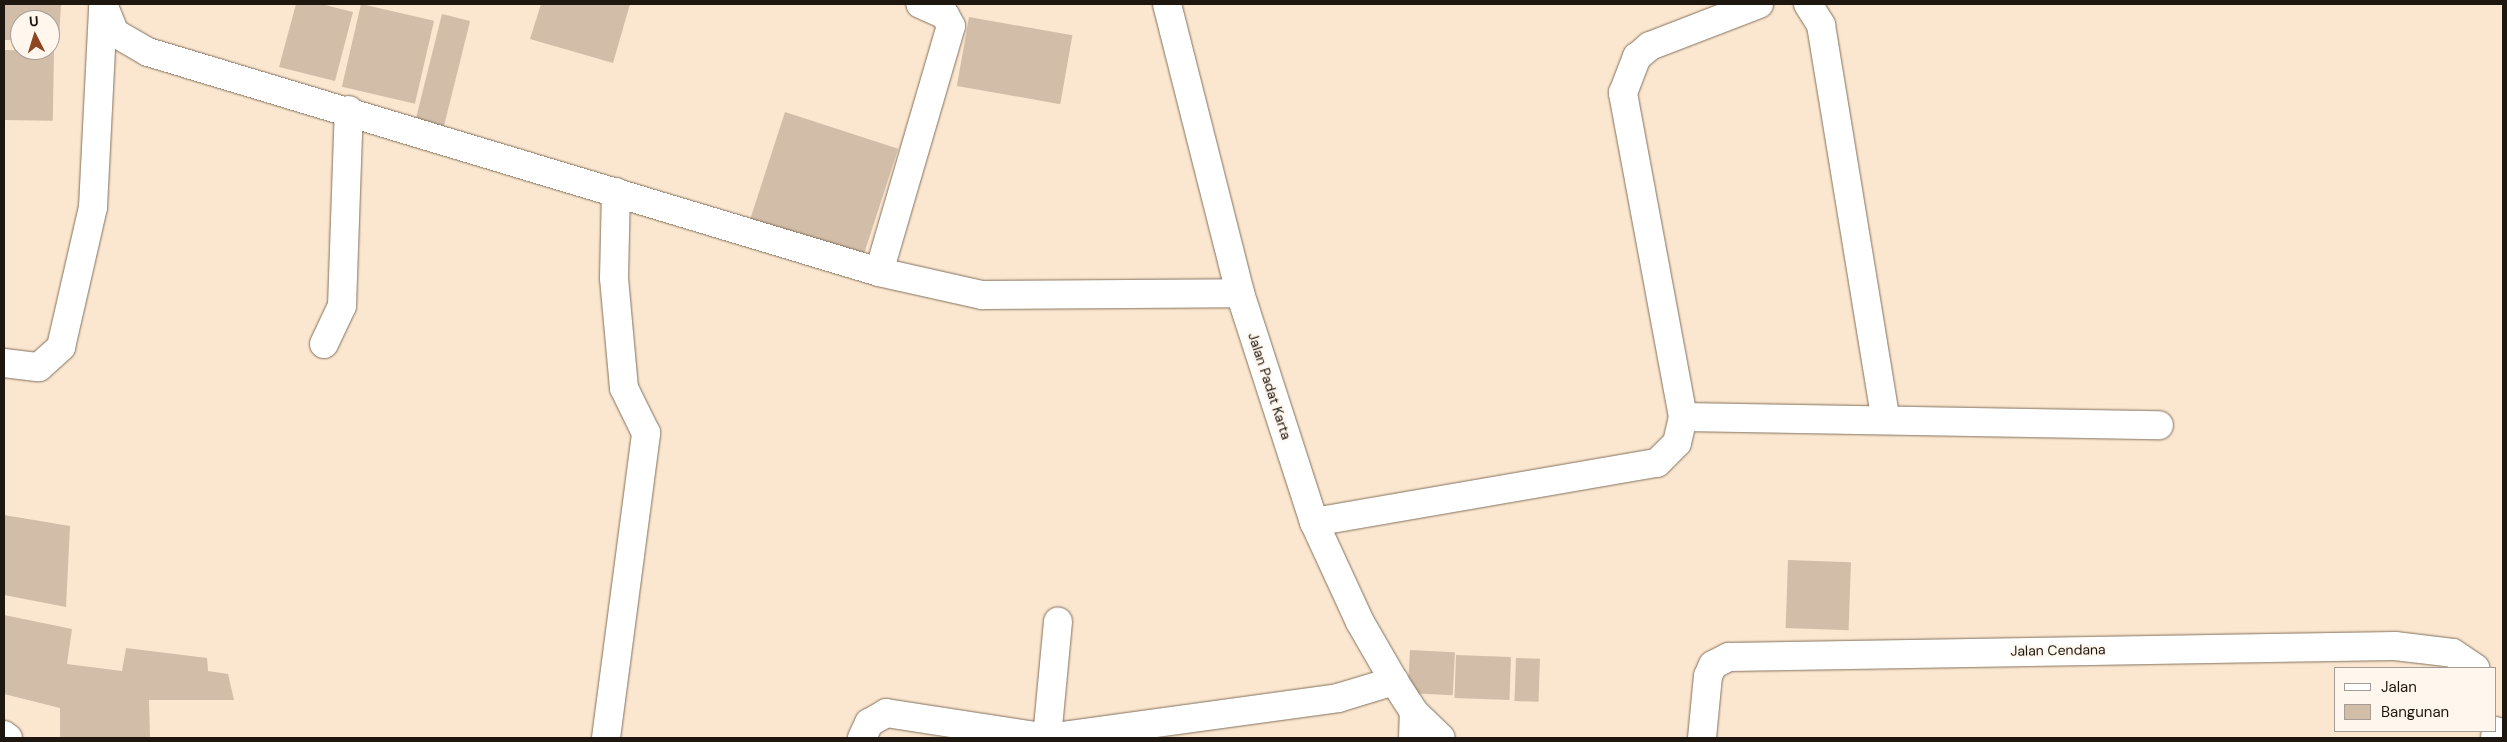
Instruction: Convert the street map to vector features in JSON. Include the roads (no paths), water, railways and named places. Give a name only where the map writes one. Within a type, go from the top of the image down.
[{"type":"street","points":[[879,272],[951,26],[945,15],[920,4]]},
{"type":"street","name":"Jalan Padat Karta","points":[[1167,4],[1240,293],[1314,522],[1360,622],[1394,681],[1414,712],[1441,738]]},
{"type":"street","points":[[1314,522],[1658,463],[1677,443],[1683,417],[1623,93],[1637,57],[1650,46],[1759,4]]},
{"type":"street","points":[[1808,4],[1821,26],[1886,420]]},
{"type":"street","points":[[103,6],[115,33],[148,52],[348,110],[879,272],[982,295],[1240,293]]},
{"type":"street","points":[[4,363],[39,366],[61,347],[93,207],[103,6]]},
{"type":"street","points":[[324,344],[342,306],[348,110]]},
{"type":"street","points":[[606,738],[646,433],[624,388],[614,278],[616,192]]},
{"type":"street","points":[[1683,417],[2159,424]]},
{"type":"street","points":[[1047,738],[1058,622]]},
{"type":"street","name":"Jalan Cendana","points":[[1702,738],[1708,676],[1713,665],[1729,657],[2395,646],[2453,653],[2474,667]]},
{"type":"street","points":[[862,738],[869,722],[886,713],[1047,738],[1338,698],[1394,681]]},
{"type":"street","points":[[1413,738],[1414,712]]},
{"type":"street","points":[[4,735],[8,738]]}]
